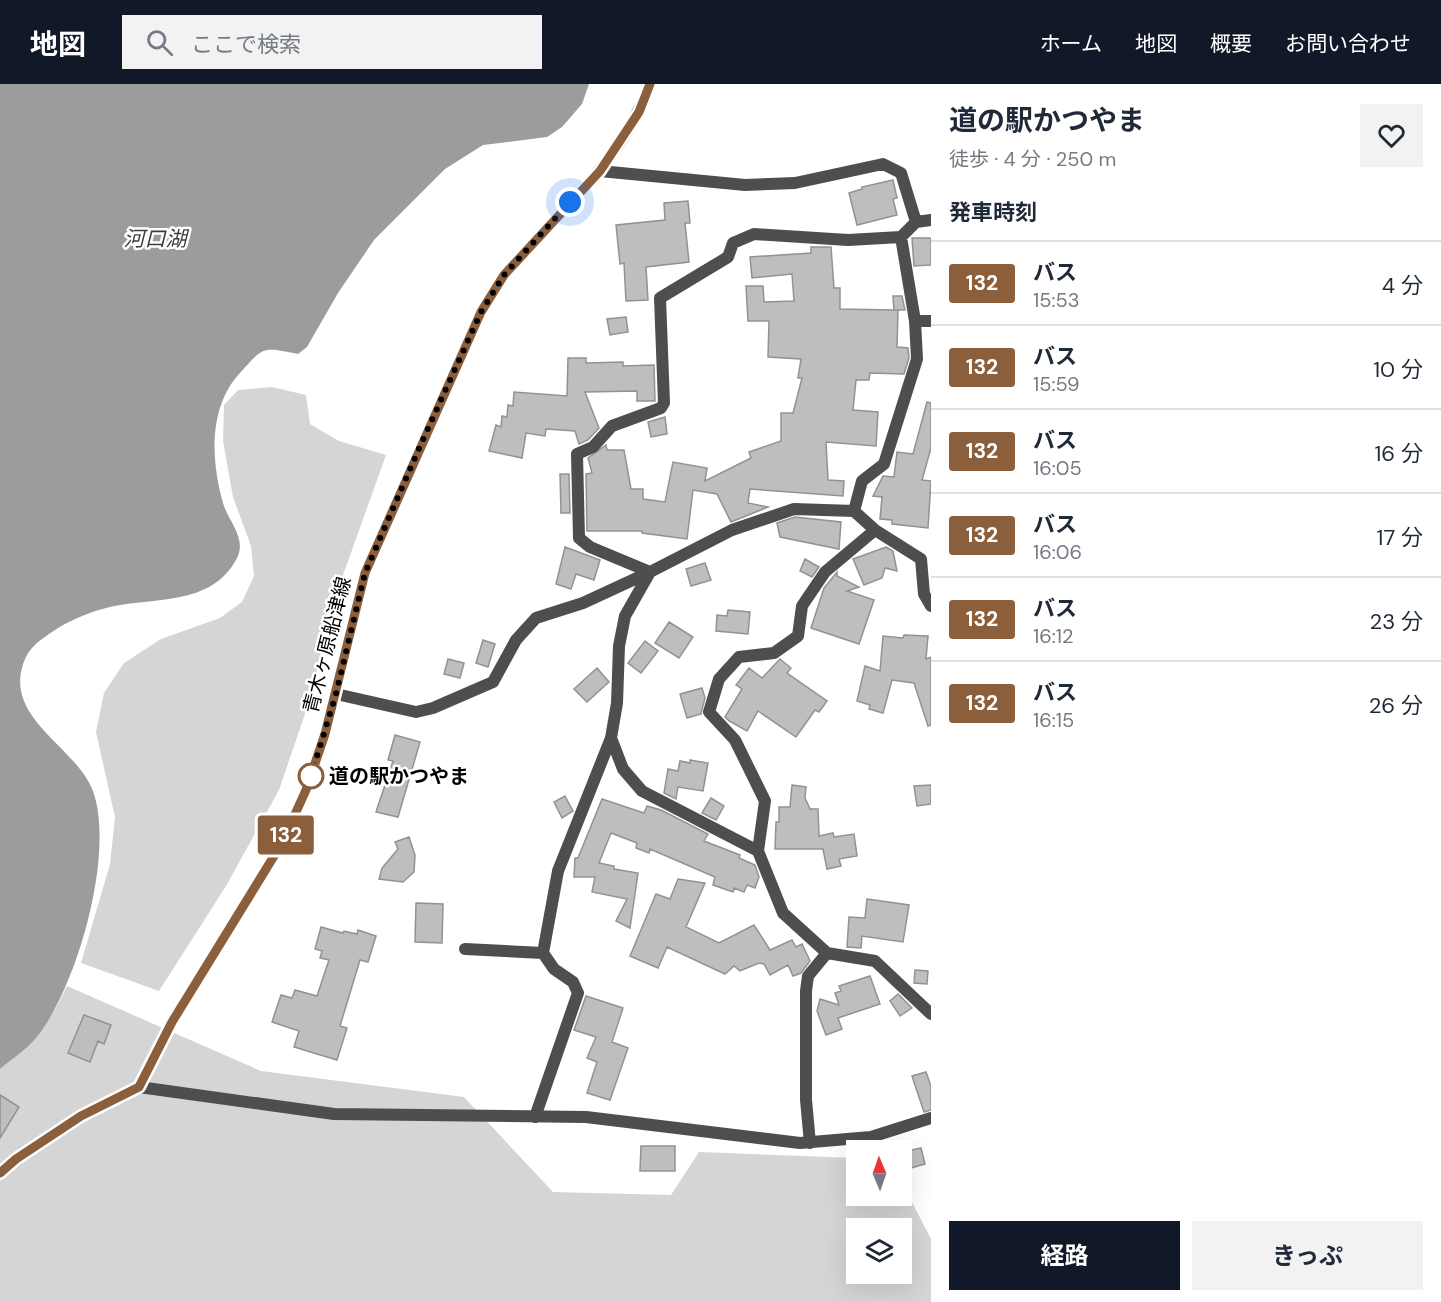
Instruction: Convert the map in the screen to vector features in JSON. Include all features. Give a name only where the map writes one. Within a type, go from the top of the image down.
[{"type":"main road","name":"青木ヶ原船津線","points":[[139,1087],[172,1022],[282,843],[306,790],[336,694],[365,573],[481,312],[504,275],[600,171],[639,112],[650,84]]},
{"type":"main road","points":[[0,1173],[16,1159],[81,1116],[139,1087]]},
{"type":"street","points":[[600,171],[745,185],[795,183],[883,164],[901,173],[916,222]]},
{"type":"street","points":[[651,573],[590,547],[579,538],[577,454],[593,447],[612,426],[661,408],[666,401],[660,298],[728,257],[733,243],[754,234],[848,240],[901,237],[916,222],[931,220]]},
{"type":"street","points":[[854,512],[862,481],[884,464],[917,359],[915,321],[901,237]]},
{"type":"street","points":[[915,321],[931,321]]},
{"type":"street","points":[[336,694],[416,712],[433,708],[493,682],[516,640],[536,618],[583,603],[651,573],[732,530],[794,509],[854,512],[875,530],[926,560],[924,594],[931,606]]},
{"type":"street","points":[[875,530],[825,572],[802,606],[798,636],[774,653],[739,657],[719,679],[710,712],[735,740],[765,801],[758,851],[783,913],[827,954],[874,961],[931,1014]]},
{"type":"street","points":[[535,1117],[578,993],[573,982],[554,969],[543,953],[558,872],[611,738],[617,703],[618,646],[625,616],[651,573]]},
{"type":"street","points":[[611,738],[624,769],[642,791],[758,851]]},
{"type":"street","points":[[465,949],[543,953]]},
{"type":"street","points":[[810,1143],[806,1100],[806,991],[808,976],[827,954]]},
{"type":"street","points":[[139,1087],[334,1114],[586,1117],[810,1143],[871,1137],[931,1118]]},
{"type":"shaded area","points":[[272,387],[306,395],[310,424],[339,441],[386,455],[338,589],[306,711],[279,790],[226,886],[159,991],[81,963],[110,864],[115,817],[96,732],[104,693],[124,663],[161,639],[220,618],[242,602],[254,576],[251,546],[233,497],[223,441],[224,405],[238,390]]},
{"type":"shaded area","points":[[67,986],[261,1071],[464,1097],[553,1192],[671,1195],[699,1152],[846,1158],[846,1206],[912,1206],[912,1202],[931,1239],[931,1302],[0,1302],[0,1069],[39,1032]]},
{"type":"water","name":"河口湖","points":[[0,84],[589,84],[582,104],[562,127],[547,137],[483,145],[445,169],[374,240],[338,293],[307,347],[298,354],[277,350],[264,351],[259,353],[240,373],[222,402],[215,435],[219,487],[225,510],[236,530],[240,544],[237,558],[226,574],[212,585],[196,593],[124,604],[85,615],[47,636],[33,647],[27,656],[22,668],[20,686],[25,703],[46,733],[85,776],[93,791],[99,817],[99,848],[96,881],[89,916],[67,982],[40,1033],[0,1069]]},
{"type":"building","points":[[893,180],[897,198],[893,199],[897,215],[857,225],[849,193],[862,189],[862,187]]},
{"type":"building","points":[[688,201],[690,223],[685,223],[689,262],[646,267],[648,300],[626,301],[624,263],[620,264],[616,225],[665,220],[664,203]]},
{"type":"building","points":[[912,238],[931,238],[931,265],[914,266]]},
{"type":"building","points":[[811,247],[831,247],[834,288],[840,288],[840,309],[894,310],[893,296],[902,296],[905,310],[898,310],[897,347],[908,348],[909,358],[904,374],[870,373],[869,380],[856,380],[853,410],[878,412],[876,446],[826,442],[828,480],[844,481],[843,496],[750,489],[748,503],[768,507],[731,522],[717,494],[693,490],[687,539],[642,533],[642,531],[587,531],[586,474],[592,473],[588,458],[606,445],[607,450],[624,450],[631,489],[643,489],[643,499],[665,502],[673,462],[707,468],[705,481],[751,458],[749,452],[781,441],[781,413],[793,413],[802,378],[798,378],[801,359],[768,357],[769,321],[748,321],[746,286],[763,286],[764,302],[794,301],[792,274],[752,278],[750,257],[811,253]]},
{"type":"building","points":[[626,317],[628,332],[610,335],[607,319]]},
{"type":"building","points":[[568,358],[586,358],[586,363],[623,362],[623,366],[654,365],[655,401],[637,401],[637,391],[585,392],[599,428],[588,440],[579,444],[575,431],[546,429],[545,436],[526,433],[522,458],[489,451],[496,425],[501,427],[502,416],[507,417],[508,405],[513,406],[514,392],[567,396]]},
{"type":"building","points":[[927,402],[931,403],[931,448],[922,480],[931,481],[928,528],[892,524],[892,520],[880,519],[882,497],[873,496],[883,476],[894,477],[897,452],[913,454]]},
{"type":"building","points":[[665,417],[667,434],[651,437],[648,422]]},
{"type":"building","points":[[560,474],[569,474],[570,513],[561,513]]},
{"type":"building","points":[[795,517],[841,522],[839,549],[780,537],[777,523]]},
{"type":"building","points":[[565,547],[600,560],[594,580],[576,574],[571,589],[556,584]]},
{"type":"building","points":[[886,547],[893,551],[897,571],[885,568],[882,578],[864,585],[853,559]]},
{"type":"building","points":[[805,559],[819,567],[812,577],[800,571]]},
{"type":"building","points":[[705,563],[711,580],[691,586],[686,569]]},
{"type":"building","points":[[837,572],[837,576],[859,587],[847,591],[874,600],[859,644],[811,628],[824,588]]},
{"type":"building","points":[[728,610],[750,612],[748,634],[716,631],[717,615],[727,616]]},
{"type":"building","points":[[669,622],[693,637],[679,658],[655,643]]},
{"type":"building","points":[[904,635],[928,636],[926,659],[931,657],[931,725],[928,726],[914,683],[892,680],[883,713],[869,709],[870,705],[857,701],[865,666],[880,671],[883,636],[903,638]]},
{"type":"building","points":[[483,640],[495,644],[488,667],[476,663]]},
{"type":"building","points":[[645,641],[658,651],[641,673],[628,663]]},
{"type":"building","points":[[448,659],[464,663],[460,678],[444,674]]},
{"type":"building","points":[[780,659],[791,668],[787,673],[827,701],[819,712],[815,710],[796,737],[758,711],[747,731],[729,721],[725,717],[742,689],[736,685],[749,668],[762,678]]},
{"type":"building","points":[[597,668],[609,682],[587,702],[574,689]]},
{"type":"building","points":[[702,688],[705,698],[701,714],[687,718],[680,694]]},
{"type":"building","points":[[395,735],[420,742],[398,817],[376,812],[393,761],[388,760]]},
{"type":"building","points":[[690,760],[708,763],[703,791],[678,787],[676,799],[664,793],[668,769],[678,771],[680,761],[690,763]]},
{"type":"building","points":[[792,785],[806,787],[805,798],[810,809],[818,809],[819,836],[833,833],[834,837],[854,834],[857,856],[839,859],[841,866],[827,869],[823,849],[775,849],[779,807],[790,807]]},
{"type":"building","points":[[931,785],[931,804],[917,806],[914,786]]},
{"type":"building","points":[[565,796],[573,811],[562,818],[554,802]]},
{"type":"building","points":[[711,798],[724,806],[716,820],[702,813]]},
{"type":"building","points":[[602,799],[644,813],[647,806],[661,810],[708,834],[704,841],[740,855],[739,858],[755,865],[759,877],[755,888],[747,885],[744,892],[734,888],[733,892],[713,885],[715,877],[650,849],[649,853],[636,848],[637,843],[611,833],[599,863],[614,866],[614,869],[638,873],[630,928],[616,921],[627,899],[592,892],[595,877],[574,877],[575,858],[578,858]]},
{"type":"building","points":[[409,837],[415,855],[414,872],[403,882],[379,879],[382,868],[398,849],[395,842]]},
{"type":"building","points":[[678,879],[705,883],[686,927],[719,943],[754,925],[770,950],[792,940],[796,947],[802,944],[810,961],[801,973],[793,976],[788,965],[770,975],[764,964],[759,963],[740,971],[734,966],[725,974],[667,947],[658,968],[630,956],[656,894],[670,899]]},
{"type":"building","points":[[867,899],[909,905],[903,942],[862,936],[861,948],[847,947],[849,917],[865,918]]},
{"type":"building","points":[[416,903],[443,904],[442,943],[415,942]]},
{"type":"building","points":[[321,927],[343,933],[344,931],[357,934],[358,930],[376,936],[368,962],[360,960],[340,1026],[347,1028],[337,1060],[294,1047],[299,1031],[272,1022],[281,995],[292,998],[295,990],[317,996],[329,960],[320,958],[322,951],[315,949]]},
{"type":"building","points":[[915,970],[928,971],[927,984],[914,983]]},
{"type":"building","points":[[870,976],[880,1004],[838,1018],[842,1029],[826,1035],[817,1011],[820,999],[839,1005],[835,993],[841,991],[839,986]]},
{"type":"building","points":[[898,994],[912,1008],[900,1016],[890,1001]]},
{"type":"building","points":[[586,996],[623,1008],[612,1042],[628,1048],[610,1100],[587,1093],[597,1062],[587,1058],[596,1037],[574,1030]]},
{"type":"building","points":[[84,1015],[111,1025],[104,1044],[98,1041],[90,1062],[68,1053]]},
{"type":"building","points":[[926,1072],[931,1086],[931,1110],[924,1112],[912,1076]]},
{"type":"building","points":[[0,1095],[19,1107],[0,1138]]},
{"type":"building","points":[[641,1146],[675,1146],[675,1171],[640,1171]]},
{"type":"building","points":[[921,1148],[925,1164],[912,1168],[912,1150]]},
{"type":"bus line","name":"132","points":[[0,1173],[16,1159],[81,1116],[139,1087],[172,1022],[271,863],[306,790],[336,694],[365,573],[481,312],[504,275],[600,171],[639,112],[650,84]]},
{"type":"place","name":"道の駅かつやま","points":[[311,776]]},
{"type":"route","points":[[311,776],[336,694],[365,573],[421,444],[481,312],[504,275],[570,202]]}]
